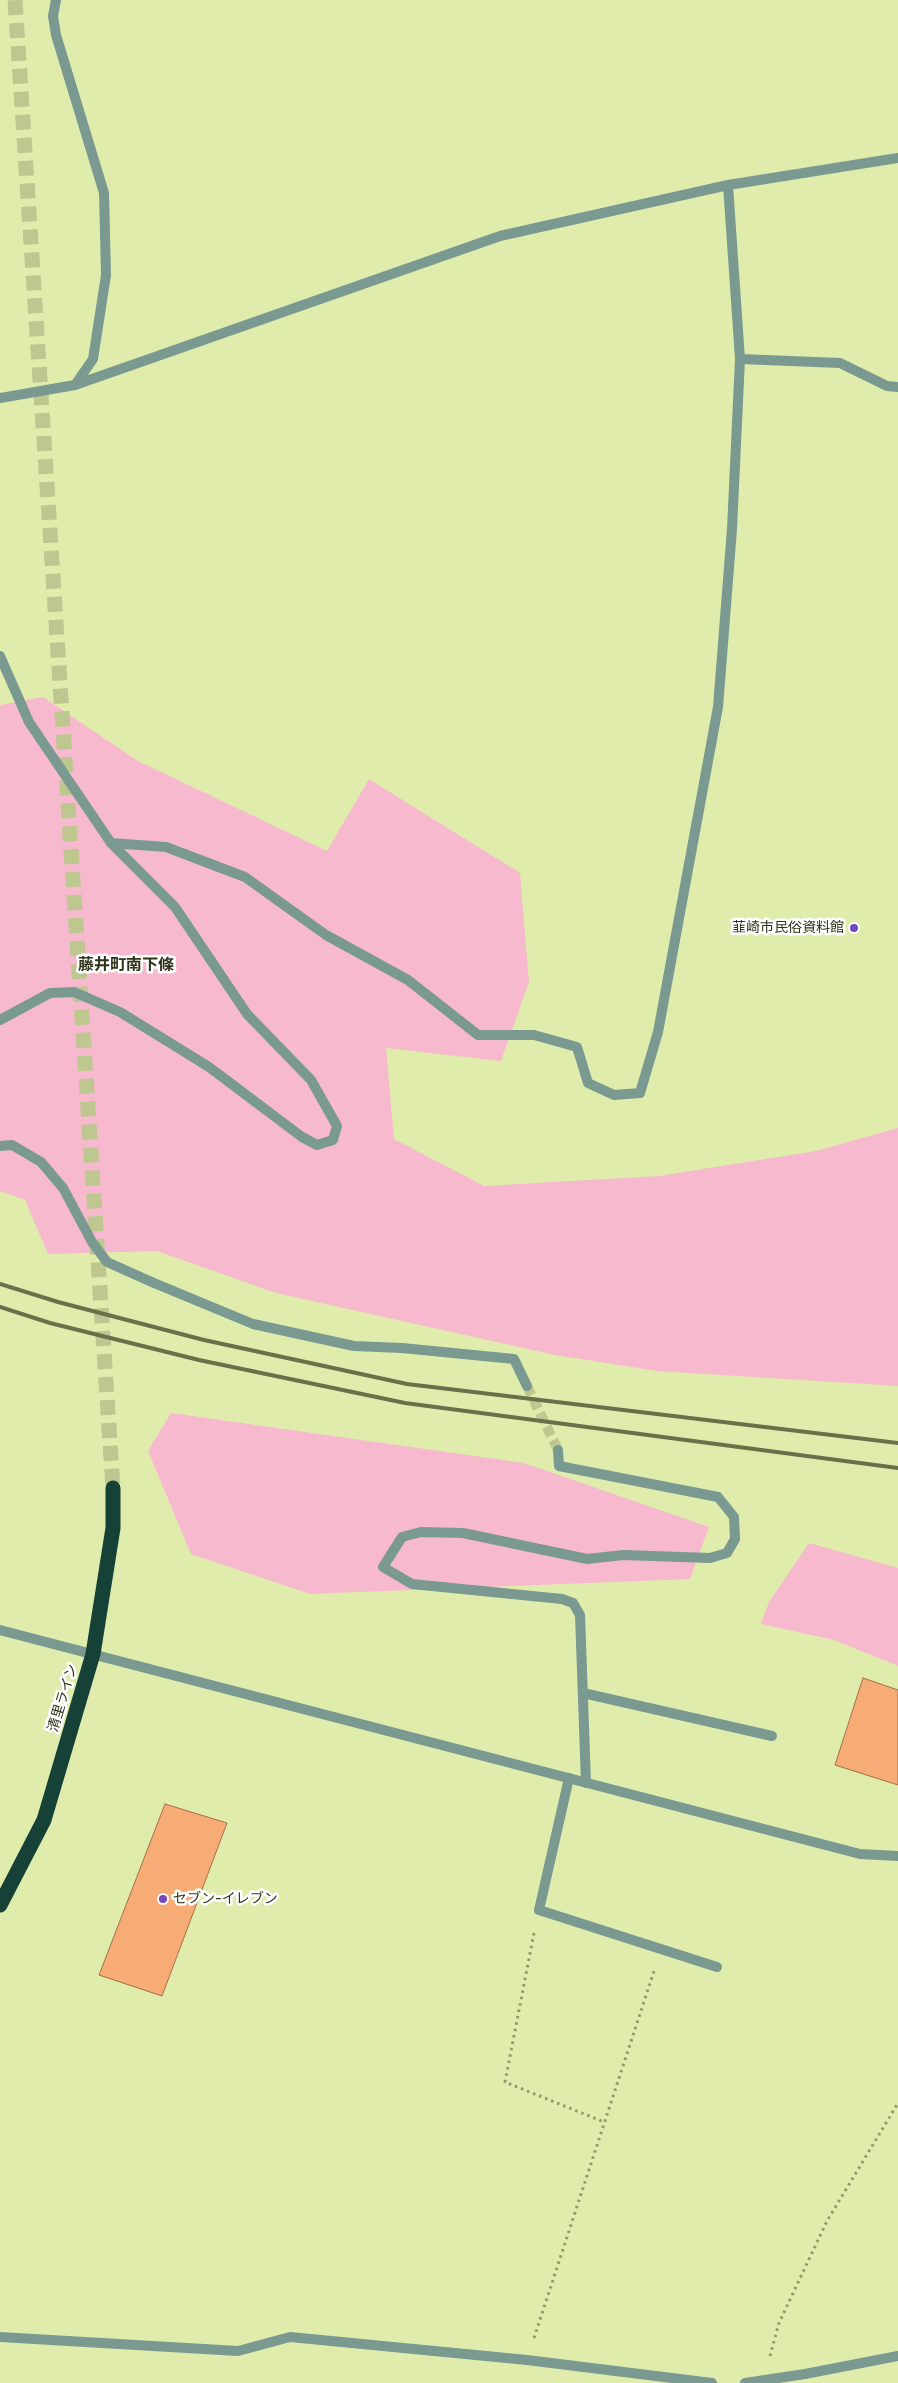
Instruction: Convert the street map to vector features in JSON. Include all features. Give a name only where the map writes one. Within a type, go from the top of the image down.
[{"type":"highway","name":"清里ライン","points":[[0,1905],[44,1820],[93,1654],[113,1528],[113,1488]]},
{"type":"street","points":[[56,0],[53,16],[56,35],[104,193],[106,274],[94,359],[75,384]]},
{"type":"street","points":[[0,398],[75,384],[500,236],[728,185],[898,158]]},
{"type":"street","points":[[111,843],[166,847],[245,877],[326,935],[408,980],[478,1035],[534,1035],[576,1047],[588,1083],[614,1095],[640,1093],[658,1032],[718,707],[732,529],[740,359],[728,185]]},
{"type":"street","points":[[740,359],[840,363],[887,386],[898,387]]},
{"type":"street","points":[[0,656],[29,722],[111,843],[175,907],[247,1014],[311,1080],[337,1126],[333,1140],[318,1145],[302,1137],[209,1067],[120,1012],[74,992],[50,993],[0,1020]]},
{"type":"street","points":[[0,1146],[12,1145],[41,1162],[63,1188],[92,1242],[107,1262],[253,1324],[354,1346],[402,1348],[514,1359],[527,1386]]},
{"type":"street","points":[[558,1450],[559,1466],[718,1497],[734,1517],[735,1539],[727,1553],[710,1558],[623,1555],[587,1559],[463,1533],[421,1532],[402,1537],[383,1567],[412,1584],[574,1602],[580,1615],[586,1783]]},
{"type":"street","points":[[0,1630],[860,1854],[898,1856]]},
{"type":"street","points":[[583,1694],[772,1736]]},
{"type":"street","points":[[569,1778],[539,1910],[717,1967]]},
{"type":"street","points":[[0,2337],[238,2351],[290,2337],[527,2360],[712,2383]]},
{"type":"street","points":[[745,2383],[762,2380],[806,2379],[898,2356]]},
{"type":"path","points":[[539,1910],[505,2082],[604,2122]]},
{"type":"path","points":[[527,2360],[662,1950]]},
{"type":"path","points":[[762,2380],[779,2322],[828,2220],[898,2103]]},
{"type":"shaded area","points":[[43,697],[138,761],[327,851],[369,779],[520,873],[529,982],[501,1061],[386,1048],[394,1139],[484,1186],[659,1176],[816,1151],[898,1128],[898,1386],[657,1371],[555,1355],[276,1293],[157,1251],[48,1254],[25,1200],[0,1191],[0,705]]},
{"type":"shaded area","points":[[171,1413],[524,1463],[709,1527],[690,1579],[310,1594],[191,1554],[148,1451]]},
{"type":"shaded area","points":[[809,1543],[898,1568],[898,1666],[834,1640],[761,1624],[769,1602]]},
{"type":"building","points":[[863,1678],[898,1690],[898,1785],[835,1765]]},
{"type":"building","name":"セブン-イレブン","points":[[165,1804],[227,1823],[162,1996],[99,1975]]},
{"type":"tunnel","points":[[15,0],[113,1488]]},
{"type":"tunnel","points":[[527,1386],[558,1450]]},
{"type":"railway","points":[[0,1284],[58,1302],[204,1340],[407,1384],[898,1443]]},
{"type":"railway","points":[[0,1307],[50,1323],[199,1360],[405,1403],[898,1468]]},
{"type":"place","name":"韮崎市民俗資料館","points":[[854,928]]},
{"type":"place","name":"セブン-イレブン","points":[[163,1899]]},
{"type":"district","name":"藤井町南下條","points":[[126,965]]}]
